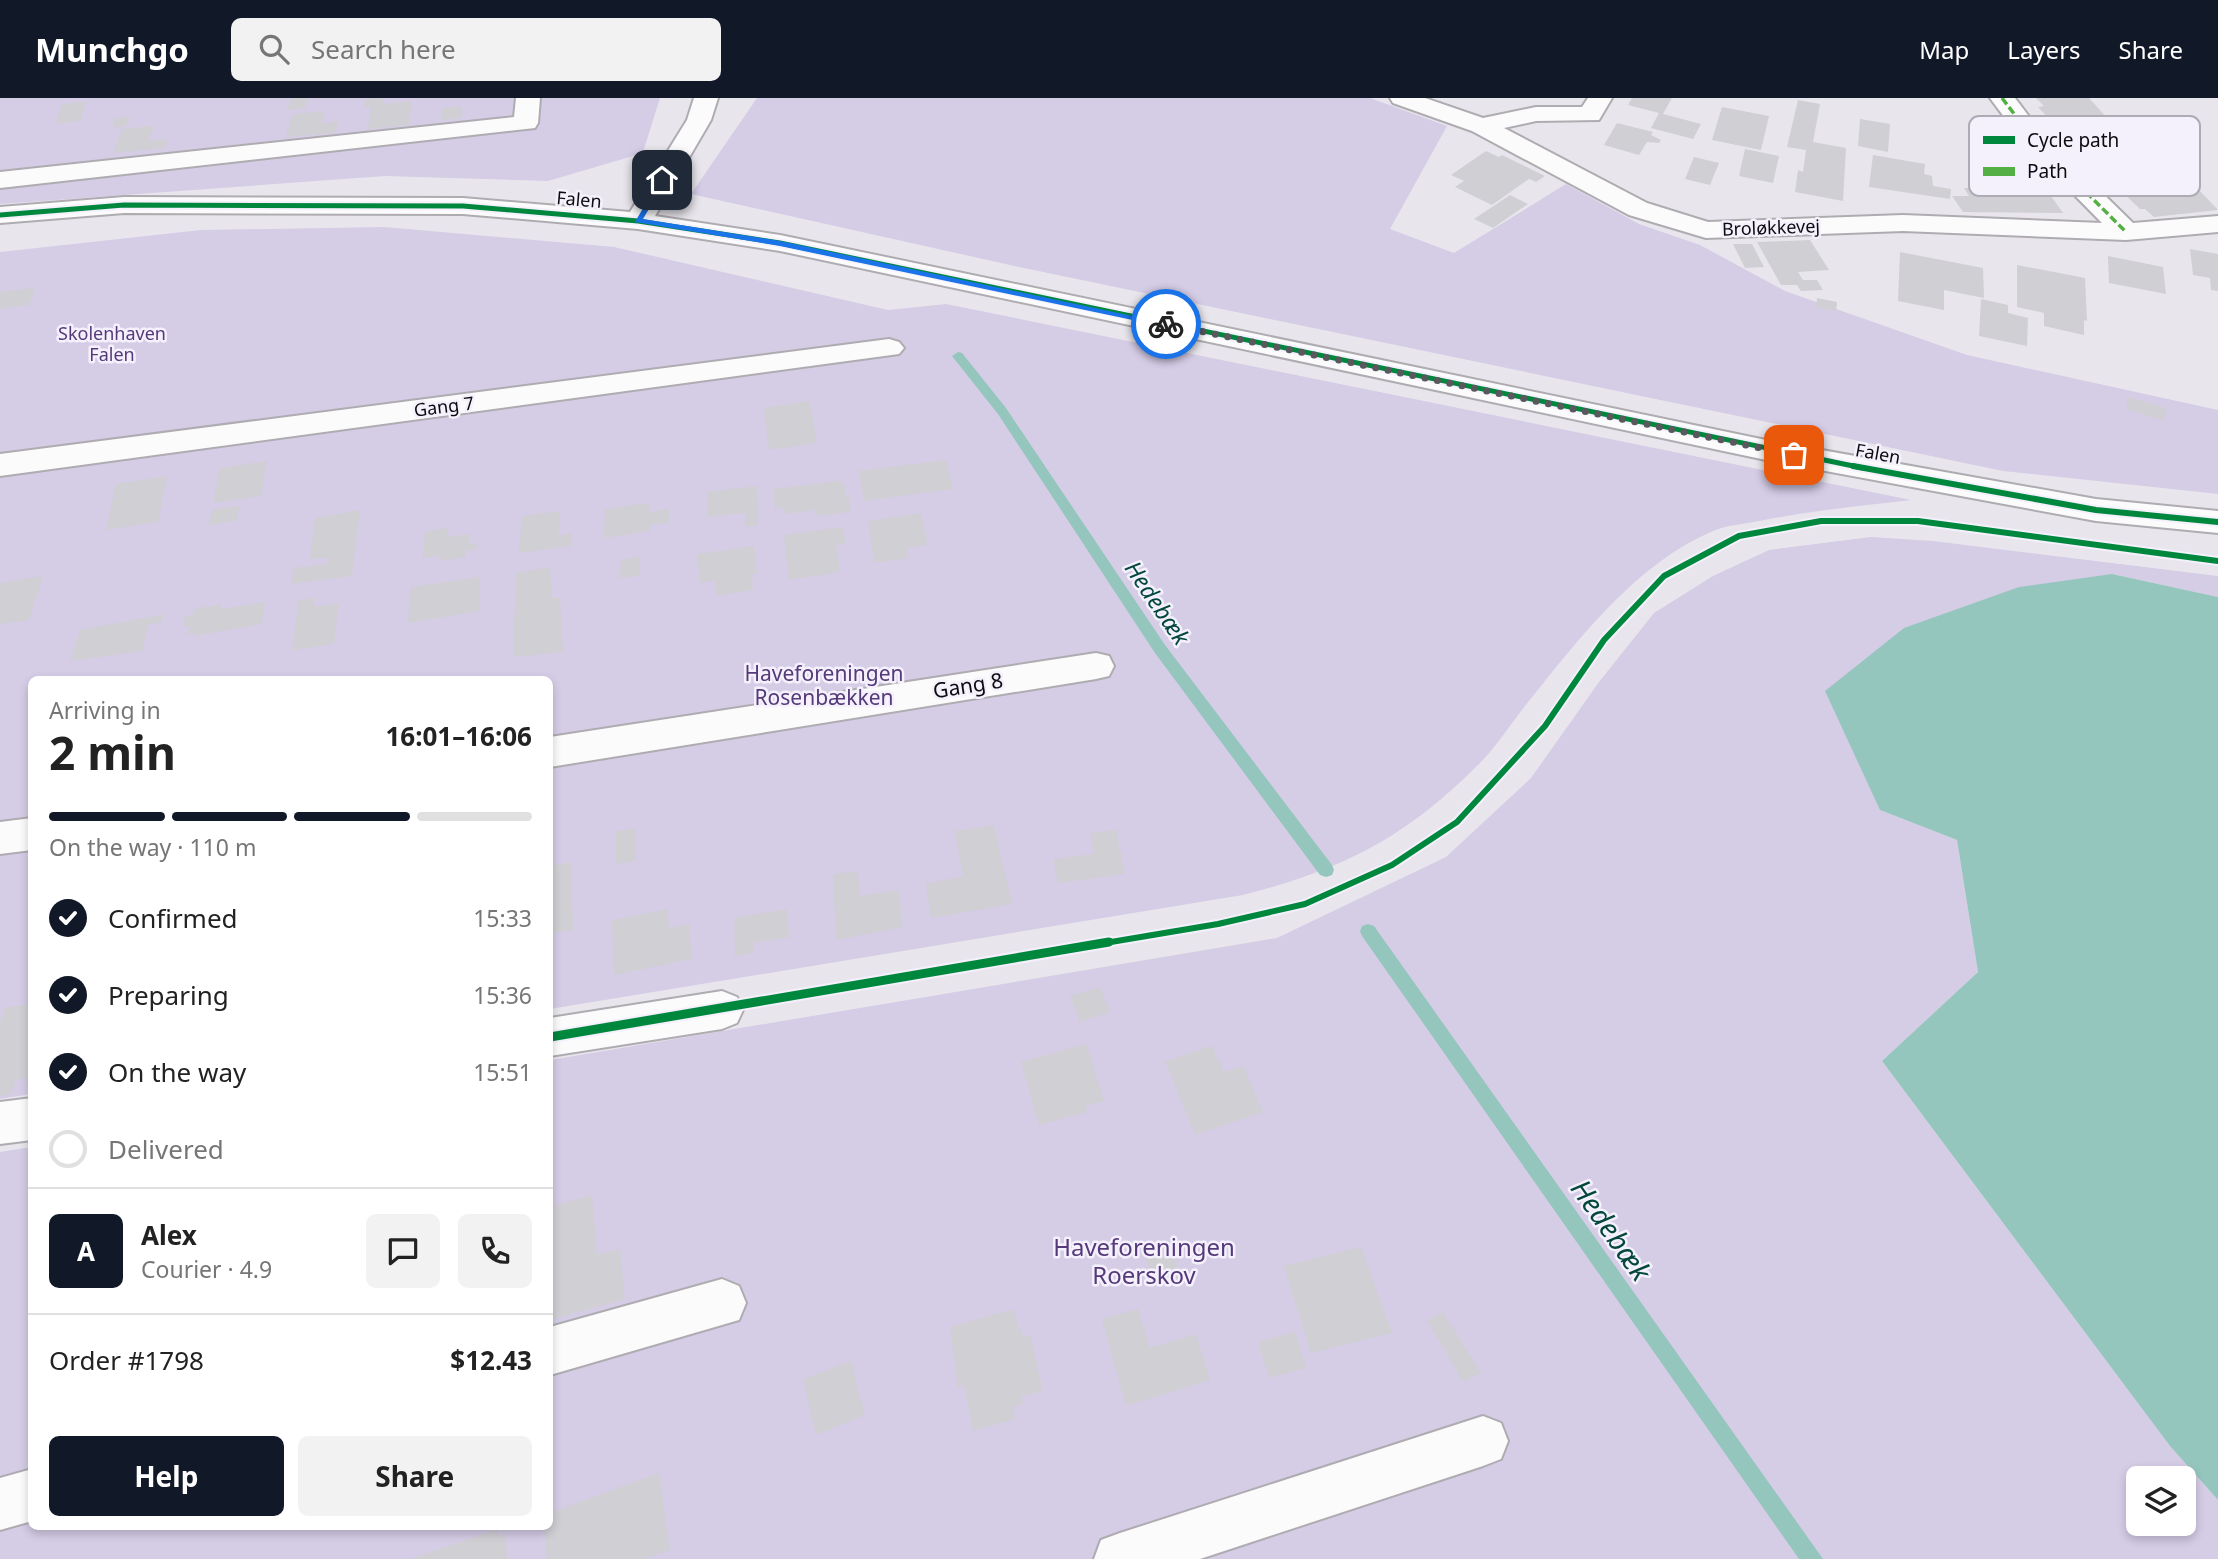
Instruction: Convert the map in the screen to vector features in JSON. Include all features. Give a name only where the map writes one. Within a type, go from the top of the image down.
[{"type":"street","points":[[0,180],[526,123],[528,98]]},
{"type":"street","points":[[638,221],[699,120],[706,98]]},
{"type":"street","name":"Broløkkevej","points":[[1402,98],[1481,126],[1638,209],[1706,230],[1903,223],[2126,232],[2218,225]]},
{"type":"street","points":[[1481,126],[1536,114],[1590,115],[1600,98]]},
{"type":"street","points":[[2002,98],[2016,116]]},
{"type":"street","points":[[2090,196],[2126,232]]},
{"type":"street","name":"Falen","points":[[0,215],[124,205],[463,206],[638,221],[793,246],[1766,450],[2096,510],[2218,522]]},
{"type":"street","name":"Falen","points":[[0,228],[278,206]]},
{"type":"street","name":"Gang 7","points":[[0,465],[889,348]]},
{"type":"street","name":"Gang 8","points":[[553,752],[1096,666]]},
{"type":"street","points":[[0,838],[28,834]]},
{"type":"street","points":[[553,1037],[722,1010]]},
{"type":"street","points":[[0,1124],[28,1119]]},
{"type":"street","points":[[553,1350],[722,1303]]},
{"type":"street","points":[[1120,1559],[1483,1441]]},
{"type":"street","points":[[0,1503],[28,1496]]},
{"type":"green space","points":[[0,98],[660,98],[644,149],[633,156],[548,181],[385,176],[0,204]]},
{"type":"green space","points":[[757,98],[1370,98],[1447,126],[1390,229],[1454,253],[1566,184],[1639,224],[1700,245],[1785,291],[1967,355],[2218,410],[2218,494],[2003,471],[1019,267],[691,194]]},
{"type":"green space","name":"Haveforeningen Rosenbækken","points":[[384,227],[614,247],[888,310],[946,304],[1911,500],[1730,526],[1685,545],[1658,563],[1609,606],[1565,656],[1491,750],[1452,790],[1425,812],[1371,848],[1312,874],[1243,895],[553,1009],[553,676],[28,676],[28,1094],[0,1099],[0,252],[201,230]]},
{"type":"green space","name":"Haveforeningen Roerskov","points":[[1871,537],[1933,541],[2218,576],[2218,597],[2112,574],[1880,810],[1957,840],[1978,972],[1882,1061],[2170,1446],[2188,1466],[2126,1466],[2126,1536],[2196,1536],[2196,1475],[2218,1500],[2218,1559],[0,1559],[0,1152],[28,1147],[28,1530],[553,1530],[553,1059],[1277,938],[1446,857],[1531,778],[1599,682],[1654,613],[1713,576],[1769,550]]},
{"type":"shaded area","points":[[2112,574],[2218,597],[2218,1500],[2196,1475],[2196,1466],[2188,1466],[2170,1446],[1882,1061],[1978,972],[1957,840],[1880,810],[1825,691],[1904,628],[2019,587]]},
{"type":"building","points":[[291,98],[308,98],[305,108],[287,110]]},
{"type":"building","points":[[383,98],[383,104],[412,101],[409,125],[368,129],[371,107],[364,107],[365,99]]},
{"type":"building","points":[[1632,98],[1672,98],[1663,114],[1701,124],[1693,139],[1651,128],[1659,113],[1628,105]]},
{"type":"building","points":[[2036,98],[2089,98],[2105,116],[2047,116],[2038,107],[2044,106]]},
{"type":"building","points":[[1798,100],[1820,104],[1813,142],[1846,148],[1843,201],[1795,192],[1798,170],[1803,172],[1806,150],[1787,147]]},
{"type":"building","points":[[86,101],[81,121],[56,124],[62,104]]},
{"type":"building","points":[[462,106],[461,118],[441,120],[442,108]]},
{"type":"building","points":[[1722,107],[1769,116],[1761,150],[1712,140]]},
{"type":"building","points":[[325,111],[322,123],[339,121],[335,133],[286,137],[293,114]]},
{"type":"building","points":[[130,116],[126,126],[112,127],[115,118]]},
{"type":"building","points":[[1860,119],[1890,124],[1888,152],[1858,146]]},
{"type":"building","points":[[1617,123],[1653,132],[1651,135],[1661,140],[1659,143],[1647,142],[1639,155],[1604,145]]},
{"type":"building","points":[[154,126],[148,141],[168,139],[165,148],[113,153],[122,129]]},
{"type":"building","points":[[1745,149],[1779,156],[1773,183],[1739,176]]},
{"type":"building","points":[[1486,151],[1499,157],[1502,155],[1545,176],[1536,182],[1529,179],[1492,205],[1455,187],[1464,181],[1451,175]]},
{"type":"building","points":[[1873,155],[1925,164],[1924,174],[1932,176],[1933,186],[1951,189],[1950,199],[1869,187]]},
{"type":"building","points":[[1694,157],[1719,163],[1710,185],[1685,179]]},
{"type":"building","points":[[2200,191],[2218,210],[2154,217],[2145,209],[2140,209],[2126,196],[2200,196]]},
{"type":"building","points":[[1510,195],[1528,204],[1493,228],[1474,219]]},
{"type":"building","points":[[1952,196],[2051,196],[2063,213],[1963,212]]},
{"type":"building","points":[[1810,240],[1829,270],[1798,272],[1803,280],[1817,280],[1823,290],[1801,291],[1797,285],[1781,285],[1757,242]]},
{"type":"building","points":[[1733,244],[1752,244],[1764,267],[1745,268]]},
{"type":"building","points":[[2190,249],[2218,254],[2218,291],[2211,290],[2210,278],[2193,275]]},
{"type":"building","points":[[1900,252],[1983,268],[1984,298],[1944,290],[1944,310],[1898,301]]},
{"type":"building","points":[[2108,256],[2163,267],[2166,294],[2109,283]]},
{"type":"building","points":[[2017,265],[2085,278],[2087,321],[2084,320],[2084,335],[2044,326],[2044,313],[2017,307]]},
{"type":"building","points":[[36,288],[29,305],[0,309],[0,292]]},
{"type":"building","points":[[1817,298],[1837,302],[1836,311],[1816,307]]},
{"type":"building","points":[[1981,299],[2008,305],[2008,313],[2028,318],[2027,346],[1979,336]]},
{"type":"building","points":[[2128,397],[2166,408],[2164,421],[2126,409]]},
{"type":"building","points":[[810,401],[817,443],[769,450],[764,408]]},
{"type":"building","points":[[946,460],[953,489],[864,501],[859,471]]},
{"type":"building","points":[[267,461],[261,496],[213,503],[220,468]]},
{"type":"building","points":[[167,476],[158,522],[106,530],[116,484]]},
{"type":"building","points":[[839,481],[844,484],[851,512],[817,516],[816,510],[785,514],[784,508],[775,509],[773,489]]},
{"type":"building","points":[[757,486],[758,525],[745,527],[745,513],[707,517],[707,492]]},
{"type":"building","points":[[650,503],[650,512],[669,509],[669,523],[650,525],[650,531],[604,538],[605,509]]},
{"type":"building","points":[[240,506],[236,521],[208,525],[213,509]]},
{"type":"building","points":[[360,510],[352,576],[291,584],[293,568],[328,564],[329,557],[310,559],[315,518]]},
{"type":"building","points":[[560,511],[559,536],[572,533],[571,546],[519,553],[522,516]]},
{"type":"building","points":[[921,513],[927,545],[906,548],[908,558],[874,563],[868,521]]},
{"type":"building","points":[[843,527],[846,544],[836,545],[840,572],[789,580],[784,535]]},
{"type":"building","points":[[448,528],[448,537],[469,534],[469,544],[477,543],[477,549],[466,551],[465,557],[439,561],[439,556],[423,558],[425,532]]},
{"type":"building","points":[[754,546],[757,574],[752,575],[753,590],[717,596],[715,581],[700,583],[697,554]]},
{"type":"building","points":[[640,557],[639,576],[620,578],[621,559]]},
{"type":"building","points":[[550,567],[552,598],[560,597],[563,652],[513,657],[516,573]]},
{"type":"building","points":[[43,576],[29,620],[0,624],[0,583]]},
{"type":"building","points":[[479,577],[480,611],[408,623],[411,587]]},
{"type":"building","points":[[315,598],[314,607],[339,603],[334,644],[292,650],[299,600]]},
{"type":"building","points":[[265,602],[262,624],[194,636],[195,633],[187,634],[190,626],[183,627],[185,616],[192,616],[194,609],[222,604],[221,609]]},
{"type":"building","points":[[164,614],[162,622],[148,625],[142,651],[70,661],[80,630]]},
{"type":"building","points":[[994,825],[1012,904],[931,918],[926,884],[963,876],[955,831]]},
{"type":"building","points":[[636,828],[636,861],[616,864],[616,831]]},
{"type":"building","points":[[1116,830],[1125,874],[1058,883],[1053,859],[1094,854],[1090,833]]},
{"type":"building","points":[[571,862],[573,930],[553,933],[553,865]]},
{"type":"building","points":[[858,871],[860,896],[899,890],[902,927],[836,940],[833,874]]},
{"type":"building","points":[[667,909],[669,928],[689,924],[692,959],[614,975],[612,920]]},
{"type":"building","points":[[786,909],[789,937],[753,943],[754,953],[735,956],[734,918]]},
{"type":"building","points":[[1100,987],[1110,1012],[1080,1022],[1070,996]]},
{"type":"building","points":[[28,1005],[28,1078],[15,1080],[11,1094],[0,1096],[0,1023],[5,1008]]},
{"type":"building","points":[[1086,1044],[1104,1101],[1086,1106],[1087,1112],[1039,1125],[1021,1062]]},
{"type":"building","points":[[1212,1046],[1224,1072],[1243,1066],[1263,1112],[1195,1135],[1165,1061]]},
{"type":"building","points":[[592,1195],[597,1255],[620,1249],[625,1299],[553,1319],[553,1206]]},
{"type":"building","points":[[1168,1241],[1182,1278],[1157,1287],[1142,1249]]},
{"type":"building","points":[[1361,1247],[1392,1333],[1311,1353],[1284,1266]]},
{"type":"building","points":[[1013,1309],[1023,1337],[1030,1335],[1043,1391],[1022,1396],[1023,1404],[1013,1407],[1015,1419],[973,1431],[964,1385],[958,1388],[950,1327]]},
{"type":"building","points":[[1138,1309],[1150,1348],[1196,1334],[1210,1380],[1126,1406],[1102,1319]]},
{"type":"building","points":[[1443,1312],[1481,1373],[1463,1382],[1427,1320]]},
{"type":"building","points":[[1295,1332],[1306,1368],[1269,1378],[1258,1342]]},
{"type":"building","points":[[851,1361],[865,1415],[816,1435],[803,1379]]},
{"type":"building","points":[[659,1473],[670,1550],[645,1559],[547,1559],[544,1530],[553,1530],[553,1512]]},
{"type":"building","points":[[495,1530],[498,1530],[498,1536],[506,1534],[507,1559],[410,1559]]},
{"type":"waterway","name":"Hedebæk","points":[[958,356],[1002,411],[1160,649],[1326,870]]},
{"type":"waterway","name":"Hedebæk","points":[[1368,931],[1812,1559]]},
{"type":"marked path","points":[[2002,98],[2016,116]]},
{"type":"marked path","points":[[2090,196],[2126,232]]},
{"type":"cycle path","points":[[0,215],[124,205],[463,206],[638,221],[780,243],[1766,450],[2096,510],[2218,522]]},
{"type":"cycle path","points":[[553,1036],[1218,924],[1305,904],[1392,865],[1457,822],[1545,726],[1604,640],[1664,576],[1739,536],[1821,521],[1918,521],[2218,561]]},
{"type":"way so far","points":[[1166,324],[1794,455]]},
{"type":"route","points":[[662,180],[638,221],[780,243],[1166,324]]},
{"type":"park label","name":"Skolenhaven Falen","points":[[112,344]]}]
